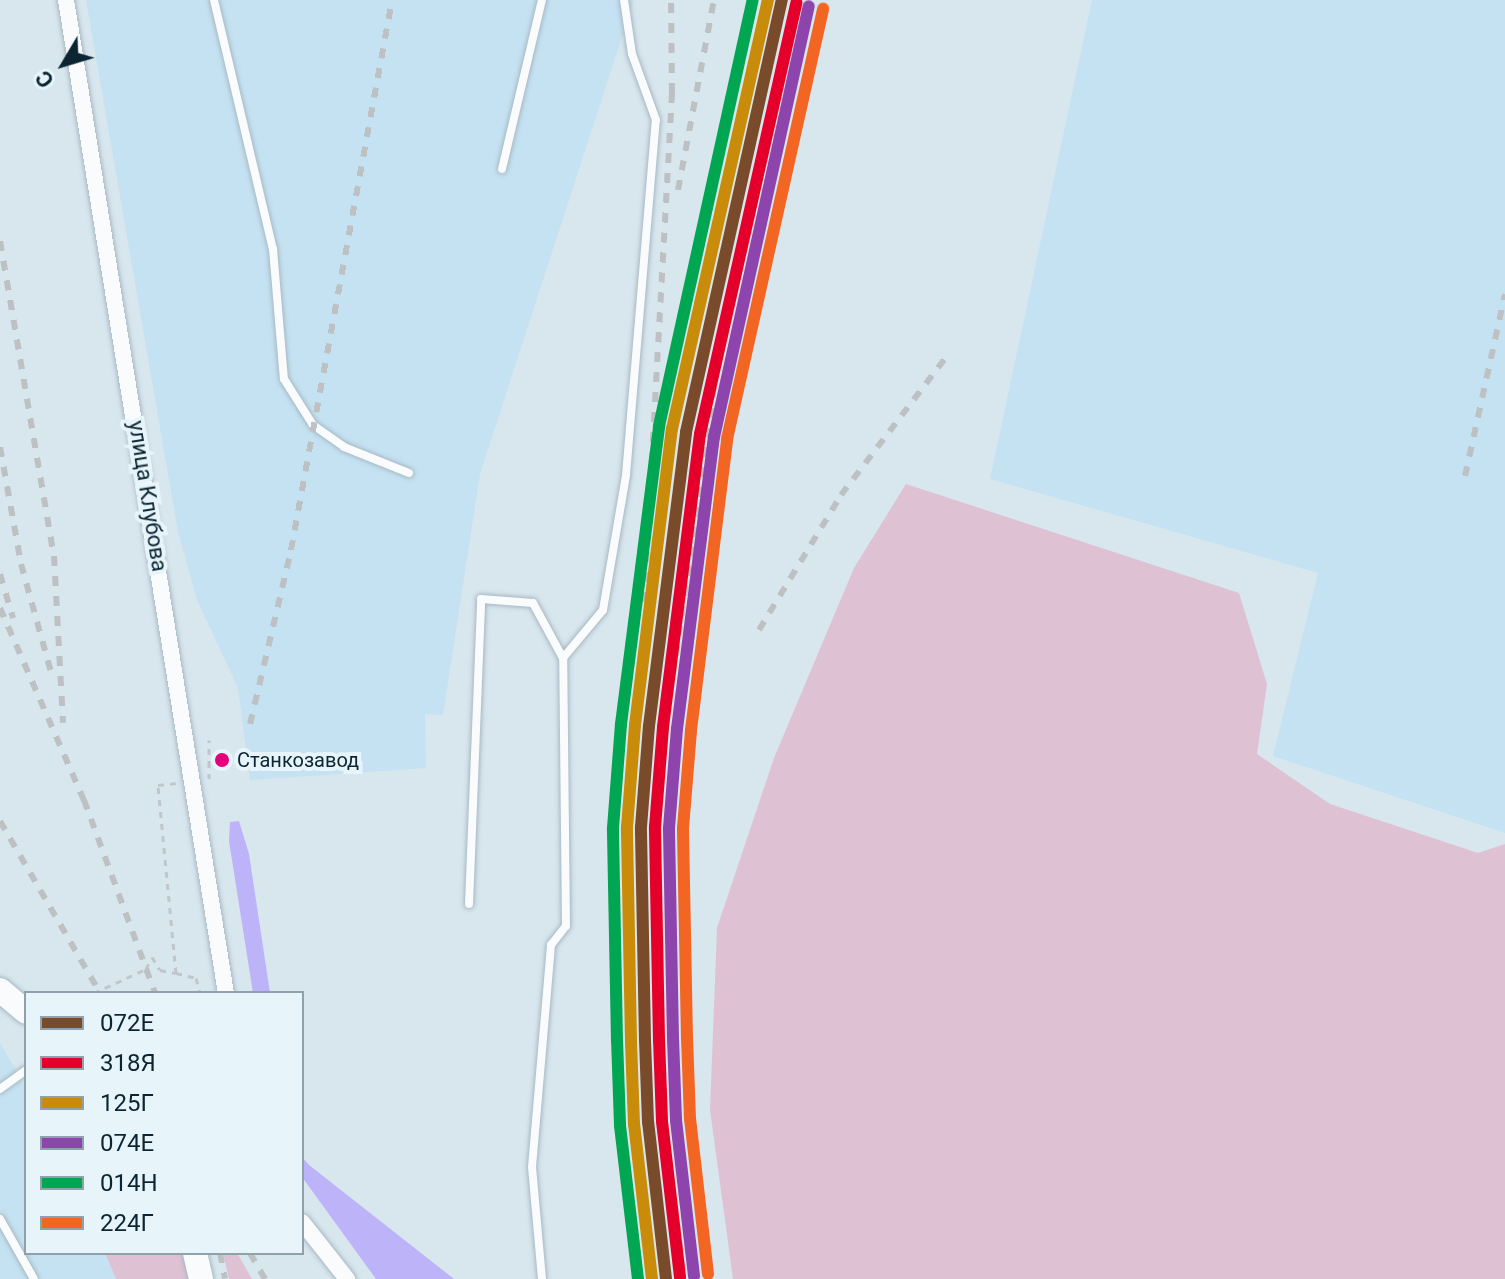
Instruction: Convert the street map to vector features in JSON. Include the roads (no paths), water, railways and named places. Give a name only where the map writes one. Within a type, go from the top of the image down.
[{"type":"main road","points":[[1,987],[24,1010]]},
{"type":"main road","points":[[195,1255],[201,1279]]},
{"type":"street","name":"улица Клубова","points":[[66,0],[226,991]]},
{"type":"street","points":[[304,1225],[347,1279]]},
{"type":"lane","points":[[214,0],[273,249],[284,379],[313,425],[344,447],[409,473]]},
{"type":"lane","points":[[502,169],[542,0]]},
{"type":"lane","points":[[563,658],[603,610],[626,475],[656,120],[632,54],[624,0]]},
{"type":"lane","points":[[469,904],[481,599],[533,603],[563,658],[566,926],[551,945],[532,1167],[542,1279]]},
{"type":"lane","points":[[0,1089],[24,1071]]},
{"type":"lane","points":[[0,1219],[34,1279]]},
{"type":"railway","points":[[250,724],[291,550],[392,0]]},
{"type":"railway","points":[[644,602],[672,93],[671,0]]},
{"type":"railway","points":[[678,190],[714,0]]},
{"type":"railway","points":[[673,675],[722,331],[795,0]]},
{"type":"railway","points":[[0,241],[54,556],[63,723]]},
{"type":"railway","points":[[1465,476],[1505,294]]},
{"type":"railway","points":[[759,630],[841,495],[950,352]]},
{"type":"railway","points":[[0,447],[21,564],[51,672]]},
{"type":"railway","points":[[0,574],[13,618]]},
{"type":"railway","points":[[0,608],[84,800],[154,991]]},
{"type":"railway","points":[[0,821],[99,991]]},
{"type":"railway","points":[[664,1122],[684,1279]]},
{"type":"railway","points":[[220,1255],[225,1279]]},
{"type":"railway","points":[[251,1255],[265,1279]]},
{"type":"place","name":"Станкозавод","points":[[222,760]]}]
